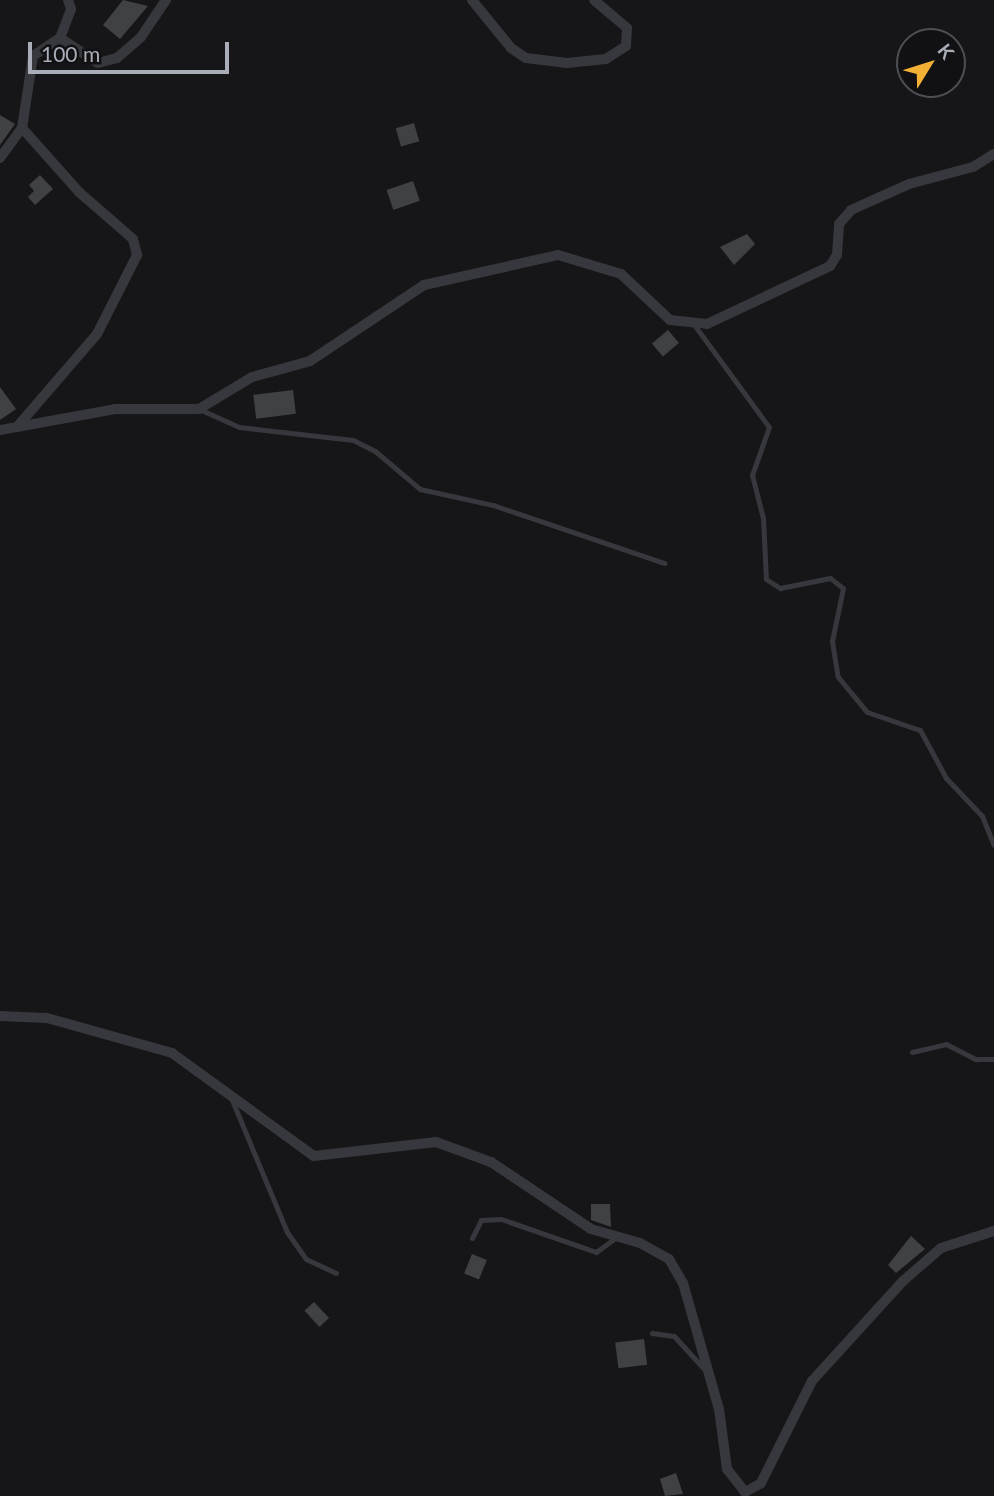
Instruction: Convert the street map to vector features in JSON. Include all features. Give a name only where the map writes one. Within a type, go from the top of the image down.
[{"type":"street","points":[[0,158],[22,128],[33,56],[60,38],[71,9],[68,0]]},
{"type":"street","points":[[60,38],[98,63],[117,58],[141,37],[166,0]]},
{"type":"street","points":[[472,0],[518,53],[567,63],[606,59],[626,46],[627,28],[594,0]]},
{"type":"street","points":[[17,427],[97,334],[137,255],[133,239],[79,192],[22,128]]},
{"type":"street","points":[[0,430],[115,409],[199,409],[252,377],[310,361],[424,285],[558,255],[621,274],[670,320],[695,326],[820,274],[837,255],[839,224],[851,210],[909,184],[973,167],[994,153]]},
{"type":"street","points":[[0,1016],[47,1018],[172,1053],[314,1156],[340,1158],[436,1142],[491,1161],[592,1229],[669,1259],[683,1283],[708,1372],[727,1469],[746,1494],[761,1483],[812,1381],[903,1281],[941,1248],[994,1231]]},
{"type":"lane","points":[[695,326],[769,426],[752,475],[763,518],[766,579],[780,588],[830,578],[843,588],[832,641],[838,677],[867,712],[920,730],[946,778],[982,816],[994,845]]},
{"type":"lane","points":[[199,409],[239,427],[353,440],[375,451],[420,489],[493,505],[664,563]]},
{"type":"lane","points":[[912,1052],[946,1045],[976,1059],[994,1059]]},
{"type":"lane","points":[[227,1091],[247,1128],[269,1200],[287,1233],[306,1259],[337,1273]]},
{"type":"lane","points":[[471,1238],[481,1220],[501,1219],[596,1252],[617,1237]]},
{"type":"lane","points":[[652,1333],[674,1336],[708,1372]]},
{"type":"building","points":[[123,0],[148,6],[120,39],[103,25]]},
{"type":"building","points":[[0,115],[15,124],[0,145]]},
{"type":"building","points":[[414,123],[419,141],[401,147],[396,128]]},
{"type":"building","points":[[40,175],[53,189],[35,205],[28,197],[34,191],[29,185]]},
{"type":"building","points":[[413,181],[420,201],[393,210],[387,190]]},
{"type":"building","points":[[747,234],[755,244],[734,265],[720,247]]},
{"type":"building","points":[[668,330],[679,343],[663,357],[652,343]]},
{"type":"building","points":[[0,387],[16,409],[0,420]]},
{"type":"building","points":[[293,390],[296,414],[256,419],[253,395]]},
{"type":"building","points":[[591,1204],[610,1204],[611,1227],[591,1220]]},
{"type":"building","points":[[911,1236],[925,1249],[896,1273],[888,1265]]},
{"type":"building","points":[[472,1254],[487,1260],[479,1279],[464,1273]]},
{"type":"building","points":[[314,1302],[329,1318],[319,1327],[304,1311]]},
{"type":"building","points":[[644,1339],[647,1365],[618,1368],[615,1343]]},
{"type":"building","points":[[676,1473],[683,1494],[665,1496],[660,1479]]}]
